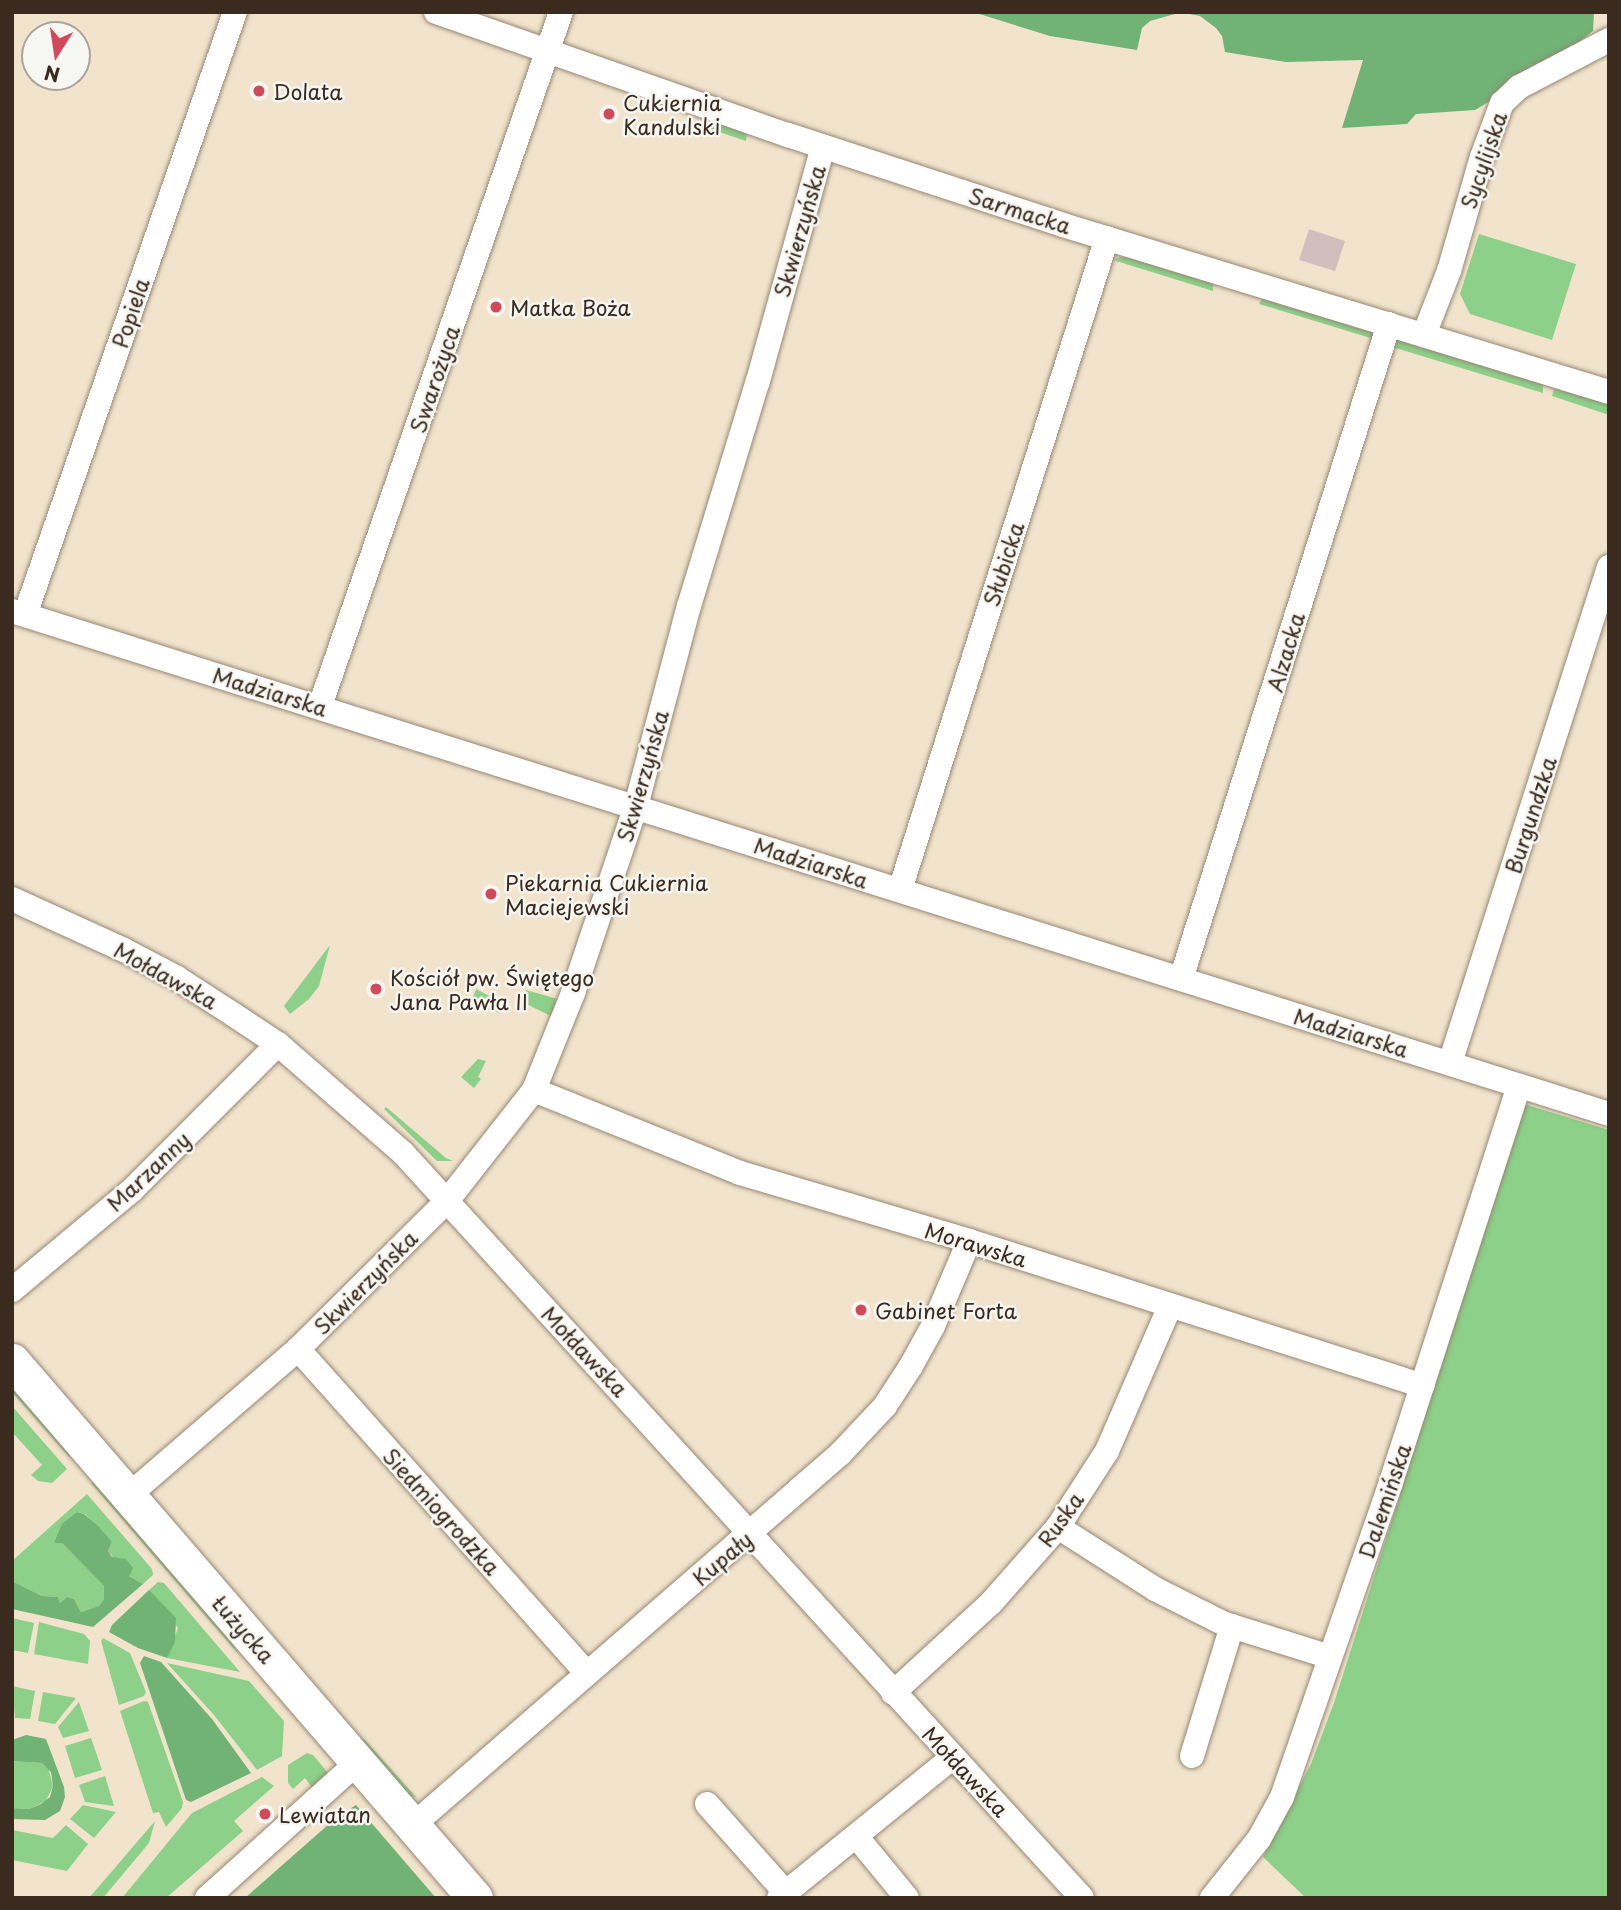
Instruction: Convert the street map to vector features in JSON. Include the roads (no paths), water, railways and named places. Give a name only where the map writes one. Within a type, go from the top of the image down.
[{"type":"street","name":"Popiela","points":[[19,613],[235,12]]},
{"type":"street","name":"Sarmacka","points":[[436,12],[823,146],[1107,239],[1609,392]]},
{"type":"street","name":"Swarożyca","points":[[320,706],[561,12]]},
{"type":"street","name":"Sycylijska","points":[[1424,335],[1449,271],[1485,146],[1502,103],[1519,87],[1609,40]]},
{"type":"street","name":"Skwierzyńska","points":[[129,1495],[298,1349],[447,1200],[534,1090],[573,993],[636,806],[690,606],[758,382],[823,146]]},
{"type":"street","name":"Słubicka","points":[[900,890],[1107,239]]},
{"type":"street","name":"Alzacka","points":[[1181,979],[1389,324]]},
{"type":"street","name":"Burgundzka","points":[[1450,1063],[1609,567]]},
{"type":"street","name":"Madziarska","points":[[19,613],[1609,1114]]},
{"type":"street","name":"Mołdawska","points":[[12,899],[177,978],[278,1044],[403,1153],[1082,1898]]},
{"type":"street","name":"Marzanny","points":[[12,1290],[132,1190],[278,1044]]},
{"type":"street","name":"Dalemińska","points":[[1212,1898],[1259,1839],[1282,1797],[1422,1386],[1519,1086]]},
{"type":"street","name":"Morawska","points":[[534,1090],[740,1173],[969,1241],[1422,1386]]},
{"type":"street","name":"Kupały","points":[[413,1825],[840,1454],[885,1406],[933,1326],[969,1241]]},
{"type":"street","name":"Ruska","points":[[894,1693],[991,1603],[1058,1527],[1107,1451],[1170,1306]]},
{"type":"street","name":"Siedmiogrodzka","points":[[298,1349],[587,1673]]},
{"type":"street","name":"Łużycka","points":[[12,1361],[475,1898]]},
{"type":"street","points":[[1058,1527],[1155,1589],[1232,1626],[1330,1657]]},
{"type":"street","points":[[1192,1756],[1232,1626]]},
{"type":"street","points":[[706,1804],[782,1895],[953,1757]]},
{"type":"street","points":[[207,1898],[358,1762]]},
{"type":"street","points":[[856,1836],[906,1898]]},
{"type":"place","name":"Dolata","points":[[259,91]]},
{"type":"place","name":"Cukiernia Kandulski","points":[[609,114]]},
{"type":"place","name":"Matka Boża","points":[[496,307]]},
{"type":"place","name":"Piekarnia Cukiernia Maciejewski","points":[[491,894]]},
{"type":"place","name":"Kościół pw. Świętego Jana Pawła II","points":[[376,989]]},
{"type":"place","name":"Gabinet Forta","points":[[861,1310]]},
{"type":"place","name":"Lewiatan","points":[[265,1814]]}]
